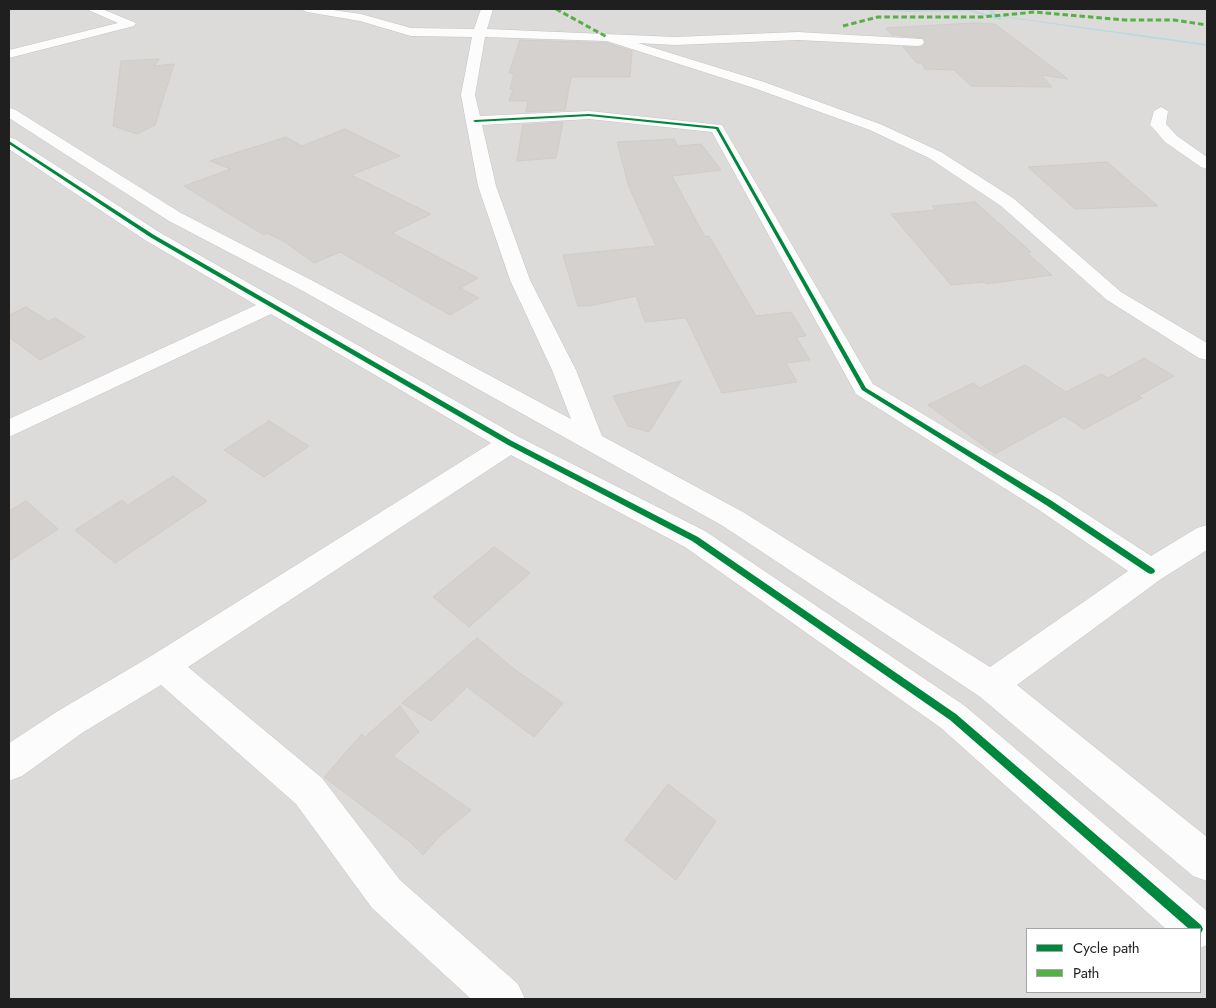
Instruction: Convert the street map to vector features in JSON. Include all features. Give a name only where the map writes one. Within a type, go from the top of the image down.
[{"type":"street","points":[[9,54],[130,23],[92,9]]},
{"type":"street","points":[[306,9],[361,18],[410,32],[549,34],[675,41],[798,36],[918,42]]},
{"type":"street","points":[[487,9],[468,95],[488,186],[520,280],[564,370],[592,442]]},
{"type":"street","points":[[607,37],[759,85],[875,126],[935,155],[1007,202],[1114,296],[1207,353]]},
{"type":"street","points":[[1161,111],[1158,125],[1171,139],[1207,164]]},
{"type":"street","points":[[9,112],[175,217],[308,286],[733,518],[991,685],[1207,862]]},
{"type":"street","points":[[475,121],[589,116],[717,128],[864,389],[1049,503],[1151,571]]},
{"type":"street","points":[[9,142],[152,236],[510,443],[695,539],[953,716],[1196,928]]},
{"type":"street","points":[[9,429],[274,305]]},
{"type":"street","points":[[9,764],[70,722],[163,666],[510,443]]},
{"type":"street","points":[[991,685],[1151,571],[1207,536]]},
{"type":"street","points":[[163,666],[309,791],[386,894],[503,999]]},
{"type":"shaded area","points":[[9,9],[1207,9],[1207,999],[9,999]]},
{"type":"building","points":[[973,23],[995,24],[1068,79],[1041,75],[1052,87],[971,86],[954,70],[925,69],[922,63],[917,63],[903,47],[922,47],[926,43],[924,38],[892,35],[886,28]]},
{"type":"building","points":[[520,40],[607,43],[632,51],[630,77],[571,77],[565,110],[526,112],[528,101],[509,101],[513,89],[510,89],[514,73],[509,73]]},
{"type":"building","points":[[159,59],[154,66],[174,64],[155,125],[137,134],[113,126],[121,61]]},
{"type":"building","points":[[563,122],[556,158],[517,161],[523,125]]},
{"type":"building","points":[[345,129],[400,156],[351,175],[431,214],[392,233],[478,278],[460,288],[479,298],[450,315],[340,252],[314,263],[285,242],[267,233],[264,235],[184,186],[231,169],[210,161],[286,137],[302,146]]},
{"type":"building","points":[[674,139],[678,146],[701,144],[721,170],[672,176],[705,237],[709,236],[756,316],[791,312],[806,336],[796,337],[810,360],[786,363],[797,382],[722,393],[686,318],[645,322],[636,296],[589,306],[578,306],[563,255],[656,246],[629,187],[617,142]]},
{"type":"building","points":[[1107,162],[1158,206],[1075,209],[1028,167]]},
{"type":"building","points":[[975,202],[1031,252],[1027,253],[1052,275],[986,284],[984,282],[951,285],[891,214],[936,210],[932,206]]},
{"type":"building","points":[[26,307],[48,321],[55,318],[85,337],[40,360],[9,337],[9,315]]},
{"type":"building","points":[[1144,358],[1174,376],[1138,396],[1142,398],[1084,429],[1064,416],[995,454],[928,405],[973,383],[980,388],[1025,365],[1066,392],[1101,374],[1108,378]]},
{"type":"building","points":[[681,381],[649,432],[628,426],[613,396]]},
{"type":"building","points":[[269,421],[309,446],[264,477],[224,450]]},
{"type":"building","points":[[173,476],[207,501],[115,563],[75,530],[122,500],[128,505]]},
{"type":"building","points":[[26,501],[58,529],[9,561],[9,511]]},
{"type":"building","points":[[494,547],[530,573],[469,627],[433,597]]},
{"type":"building","points":[[477,638],[514,669],[563,703],[534,737],[467,687],[431,721],[402,703]]},
{"type":"building","points":[[400,706],[419,732],[393,756],[471,810],[440,836],[423,855],[410,842],[324,777],[362,734],[365,737]]},
{"type":"building","points":[[668,784],[716,821],[676,880],[625,840]]},
{"type":"waterway","points":[[870,9],[906,11],[969,10],[1000,19]]},
{"type":"waterway","points":[[990,9],[995,15],[1009,18],[1207,45]]},
{"type":"marked path","points":[[556,9],[607,37]]},
{"type":"marked path","points":[[843,26],[878,17],[982,17],[1035,12],[1125,20],[1174,20],[1207,25]]},
{"type":"cycle path","points":[[475,121],[589,115],[717,128],[864,389],[1049,503],[1151,571]]},
{"type":"cycle path","points":[[9,142],[152,236],[510,443],[695,539],[953,717],[1196,928]]}]
